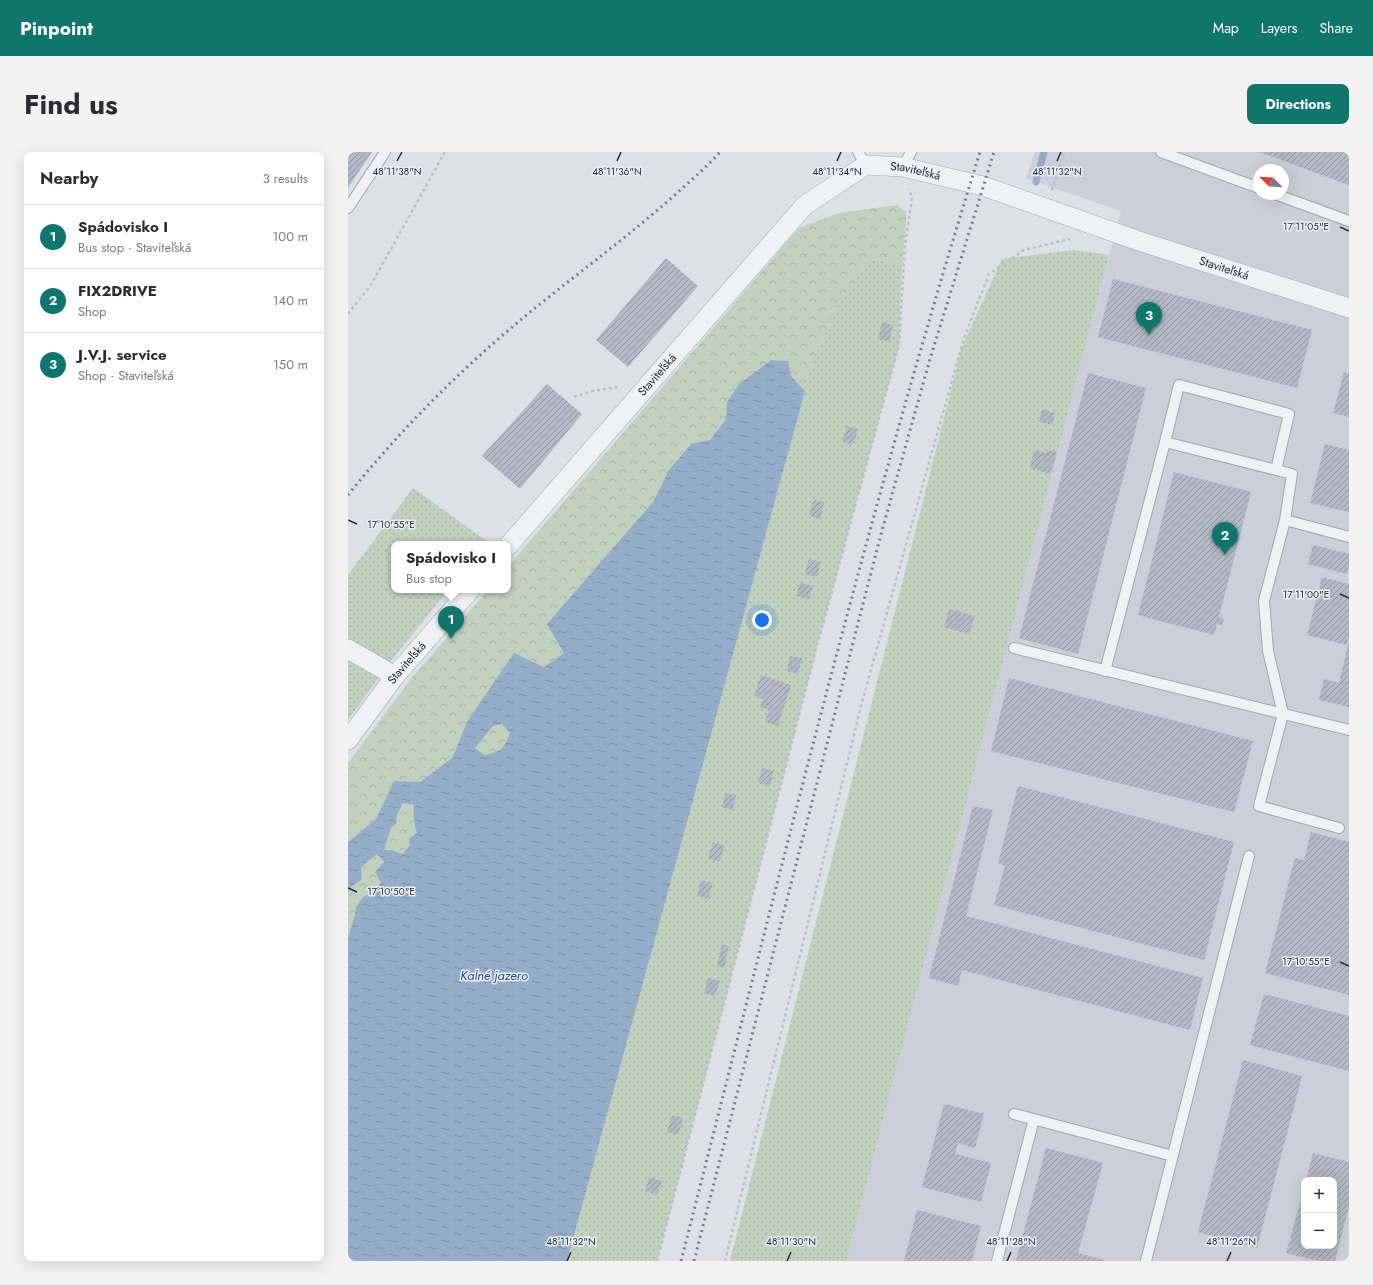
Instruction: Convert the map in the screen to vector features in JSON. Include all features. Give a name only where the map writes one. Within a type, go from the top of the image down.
[{"type":"street","name":"Staviteľská","points":[[511,543],[805,206],[862,159],[907,160],[1047,208],[1139,242],[1349,308]]},
{"type":"street","name":"Staviteľská","points":[[348,740],[395,676],[467,593]]},
{"type":"street","points":[[348,649],[395,676]]},
{"type":"lane","points":[[348,208],[385,152]]},
{"type":"lane","points":[[1161,152],[1253,186]]},
{"type":"lane","points":[[1289,199],[1349,221]]},
{"type":"lane","points":[[1105,670],[1179,385],[1289,414],[1276,470]]},
{"type":"lane","points":[[1165,442],[1292,474],[1285,520],[1264,601],[1268,651],[1283,714],[1259,806],[1339,828]]},
{"type":"lane","points":[[1285,520],[1349,537]]},
{"type":"lane","points":[[1014,648],[1349,730]]},
{"type":"lane","points":[[1146,1261],[1249,856]]},
{"type":"lane","points":[[1014,1114],[1173,1156]]},
{"type":"lane","points":[[997,1261],[1034,1119]]},
{"type":"path","points":[[348,314],[372,283],[445,152]]},
{"type":"path","points":[[1047,208],[1064,152]]},
{"type":"path","points":[[658,1261],[817,646],[899,345],[905,245],[912,198],[907,160]]},
{"type":"path","points":[[725,1261],[863,698],[964,338],[989,274],[1024,250],[1070,239]]},
{"type":"path","points":[[574,397],[592,391],[651,383]]},
{"type":"shaded area","points":[[1035,152],[1349,152],[1349,1261],[843,1261],[914,986],[1121,211],[1026,178]]},
{"type":"green space","points":[[897,205],[906,212],[902,265],[869,258],[835,309],[812,365],[805,391],[791,376],[788,361],[771,360],[738,385],[727,402],[726,419],[710,440],[690,444],[669,470],[653,502],[564,653],[467,722],[452,758],[420,782],[394,781],[376,819],[348,842],[348,763],[411,679],[485,593],[511,593],[511,564],[799,228],[839,213]]},
{"type":"green space","points":[[1074,250],[1109,255],[846,1261],[730,1261],[962,347],[1002,259]]},
{"type":"green space","points":[[869,258],[902,265],[899,345],[817,646],[657,1261],[567,1261],[812,365],[835,309]]},
{"type":"green space","points":[[413,488],[487,541],[391,541],[391,593],[446,593],[391,661],[348,720],[348,575]]},
{"type":"green space","points":[[502,724],[510,733],[504,747],[494,753],[483,755],[475,748],[493,725]]},
{"type":"green space","points":[[403,803],[412,805],[417,833],[411,845],[403,854],[393,850],[384,850],[391,828],[396,824],[397,815]]},
{"type":"green space","points":[[377,854],[384,862],[381,882],[374,893],[364,896],[356,907],[348,937],[348,892],[351,887],[362,879],[361,867]]},
{"type":"water","name":"Kalné jazero","points":[[771,360],[788,361],[791,376],[805,391],[567,1261],[348,1261],[348,937],[356,907],[364,896],[374,893],[381,882],[375,872],[384,862],[377,854],[361,867],[362,879],[351,887],[348,892],[348,842],[376,819],[394,781],[420,782],[452,758],[467,722],[514,653],[544,667],[564,653],[547,624],[653,502],[669,470],[691,444],[710,440],[726,419],[727,402],[738,385]],"holes":[[[502,724],[510,733],[506,743],[501,749],[494,753],[484,755],[475,748],[493,726]],[[403,803],[413,805],[414,822],[417,833],[409,839],[410,845],[403,854],[393,850],[384,850],[391,828],[396,824],[397,815]]]},
{"type":"building","points":[[348,152],[372,152],[348,188]]},
{"type":"building","points":[[1259,152],[1349,152],[1349,185]]},
{"type":"building","points":[[666,258],[698,286],[628,367],[596,340]]},
{"type":"building","points":[[1113,279],[1312,330],[1297,388],[1098,337]]},
{"type":"building","points":[[882,322],[893,325],[889,342],[878,339]]},
{"type":"building","points":[[1344,372],[1349,374],[1349,417],[1333,413]]},
{"type":"building","points":[[1088,373],[1146,388],[1078,654],[1019,638]]},
{"type":"building","points":[[547,384],[582,414],[520,489],[482,456]]},
{"type":"building","points":[[1042,409],[1055,413],[1052,425],[1039,422]]},
{"type":"building","points":[[847,426],[858,429],[853,445],[842,442]]},
{"type":"building","points":[[1325,444],[1349,450],[1349,512],[1310,503]]},
{"type":"building","points":[[1034,450],[1047,453],[1047,450],[1057,452],[1051,474],[1030,468]]},
{"type":"building","points":[[1174,472],[1251,492],[1219,617],[1224,619],[1222,625],[1217,624],[1214,635],[1138,615]]},
{"type":"building","points":[[813,500],[824,502],[821,519],[809,516]]},
{"type":"building","points":[[1313,545],[1349,554],[1347,574],[1308,564]]},
{"type":"building","points":[[809,559],[821,562],[817,577],[805,574]]},
{"type":"building","points":[[1322,577],[1349,584],[1349,637],[1347,645],[1307,635]]},
{"type":"building","points":[[800,583],[813,586],[809,599],[796,596]]},
{"type":"building","points":[[949,609],[975,616],[969,634],[944,627]]},
{"type":"building","points":[[1348,645],[1349,707],[1319,700],[1324,679],[1339,683]]},
{"type":"building","points":[[790,656],[802,658],[798,674],[787,671]]},
{"type":"building","points":[[761,675],[791,685],[778,726],[765,722],[769,710],[760,707],[763,699],[754,696]]},
{"type":"building","points":[[1009,678],[1253,741],[1234,812],[991,751]]},
{"type":"building","points":[[762,768],[774,771],[770,786],[758,783]]},
{"type":"building","points":[[1018,786],[1234,842],[1204,960],[994,905],[1005,866],[998,863]]},
{"type":"building","points":[[725,793],[736,795],[733,810],[722,807]]},
{"type":"building","points":[[973,806],[993,810],[966,916],[1203,978],[1190,1030],[962,970],[958,986],[929,978]]},
{"type":"building","points":[[1311,832],[1349,842],[1349,995],[1265,973],[1295,858],[1304,860]]},
{"type":"building","points":[[713,842],[725,846],[719,862],[708,858]]},
{"type":"building","points":[[701,880],[713,883],[708,899],[697,896]]},
{"type":"building","points":[[722,944],[729,946],[724,968],[717,966]]},
{"type":"building","points":[[708,978],[720,981],[715,996],[704,993]]},
{"type":"building","points":[[1264,994],[1349,1016],[1349,1071],[1250,1045]]},
{"type":"building","points":[[1243,1060],[1302,1076],[1257,1248],[1198,1232]]},
{"type":"building","points":[[944,1104],[984,1114],[975,1148],[958,1143],[955,1154],[991,1163],[981,1202],[922,1187]]},
{"type":"building","points":[[672,1115],[683,1118],[678,1135],[667,1132]]},
{"type":"building","points":[[1046,1148],[1103,1163],[1078,1253],[1104,1261],[1016,1261]]},
{"type":"building","points":[[1313,1153],[1349,1162],[1349,1207],[1335,1261],[1318,1261],[1286,1253],[1301,1200],[1301,1249],[1337,1249],[1337,1177],[1307,1177]]},
{"type":"building","points":[[649,1177],[662,1181],[657,1195],[645,1191]]},
{"type":"building","points":[[917,1210],[981,1226],[972,1261],[904,1261]]},
{"type":"waterway","points":[[1036,182],[1044,152]]},
{"type":"railway","points":[[348,495],[411,422],[480,355],[529,313],[658,210],[710,163],[720,152]]},
{"type":"railway","points":[[681,1261],[787,844],[860,566],[938,290],[980,152]]},
{"type":"railway","points":[[694,1261],[881,534],[930,359],[994,152]]},
{"type":"place","name":"J.V.J. service","points":[[1149,335]]},
{"type":"place","name":"FIX2DRIVE","points":[[1225,555]]},
{"type":"place","name":"Spádovisko I","points":[[451,639]]}]
